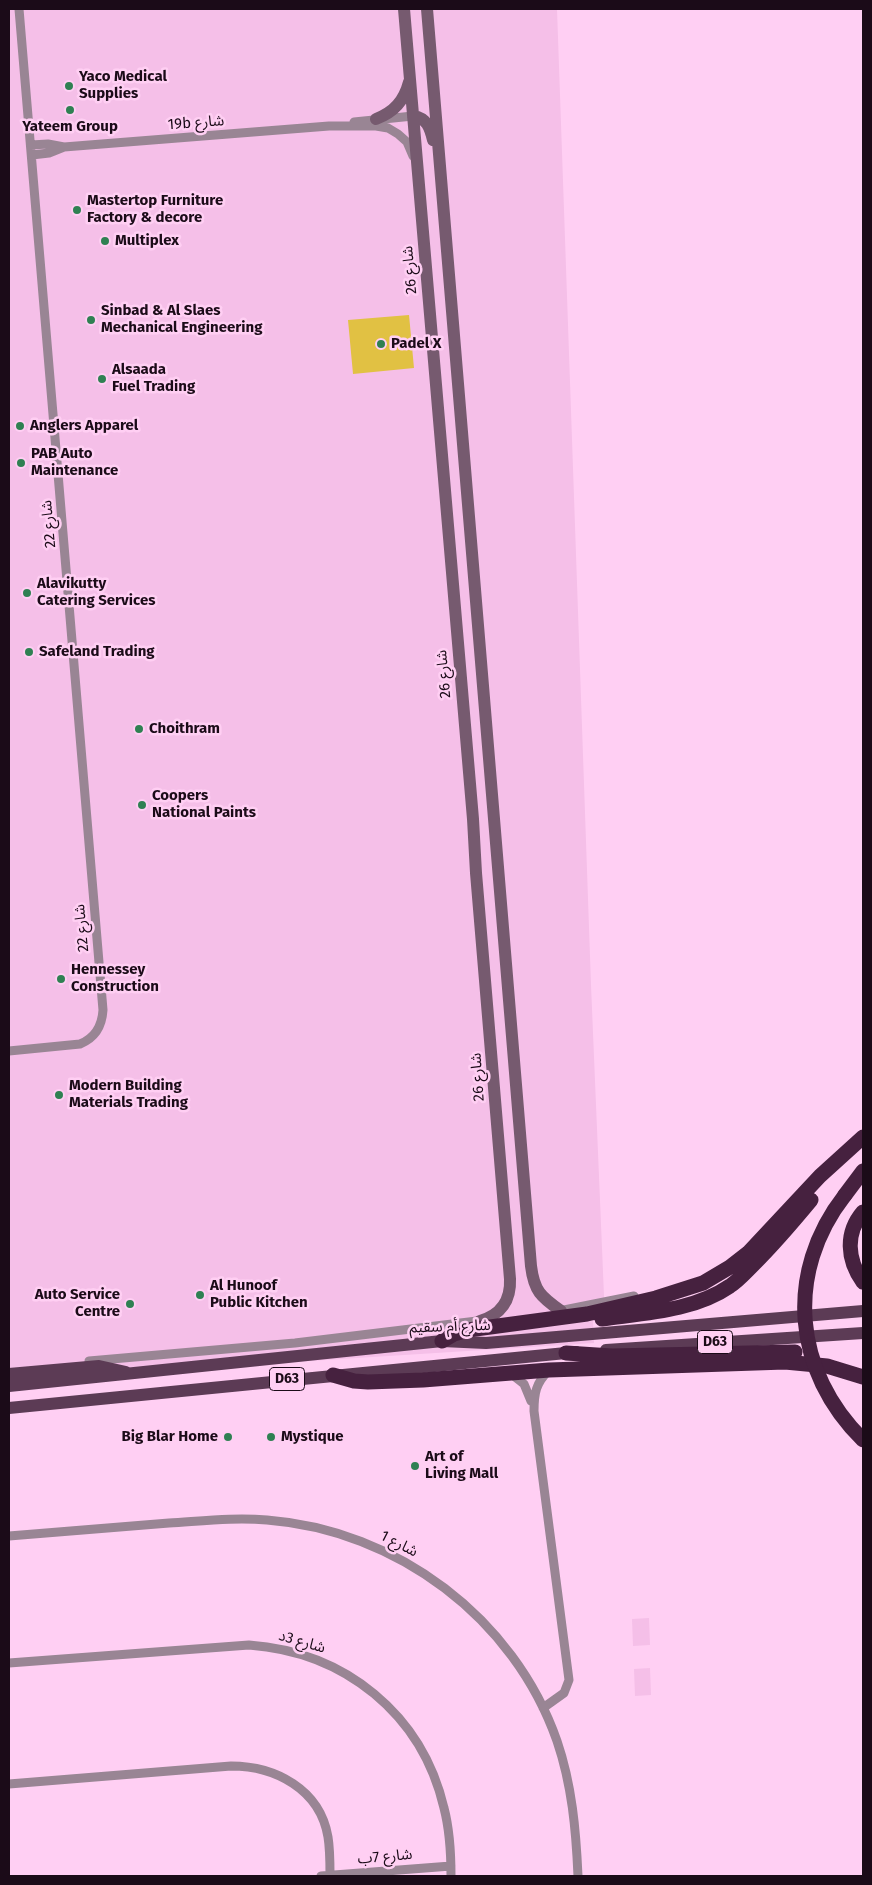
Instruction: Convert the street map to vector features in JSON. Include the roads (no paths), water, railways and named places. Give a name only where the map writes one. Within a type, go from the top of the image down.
[{"type":"highway","points":[[446,1342],[454,1334],[468,1330],[586,1314],[679,1291],[719,1274],[739,1260],[774,1226],[820,1176],[863,1137]]},
{"type":"highway","points":[[446,1342],[471,1334],[647,1313],[702,1300],[722,1291],[742,1276],[779,1238],[841,1167],[863,1148]]},
{"type":"highway","points":[[863,1171],[825,1223],[812,1255],[806,1288],[805,1320],[810,1352],[822,1386],[844,1420],[863,1440]]},
{"type":"highway","points":[[863,1212],[855,1224],[850,1245],[851,1259],[863,1282]]},
{"type":"highway","points":[[566,1353],[612,1356],[794,1352],[828,1357],[848,1365],[863,1376]]},
{"type":"highway","points":[[333,1375],[354,1381],[368,1382],[423,1380],[549,1370],[790,1362],[827,1366],[863,1376]]},
{"type":"main road","name":"شارع 26","points":[[404,9],[511,1286],[504,1306],[493,1316],[480,1321]]},
{"type":"main road","points":[[427,9],[533,1278],[541,1296],[561,1311]]},
{"type":"main road","points":[[376,118],[391,111],[403,99],[407,91],[410,75]]},
{"type":"main road","points":[[413,116],[425,121],[430,128],[440,166]]},
{"type":"main road","points":[[473,819],[476,835],[479,840],[497,842]]},
{"type":"main road","points":[[496,1102],[506,1119],[513,1121],[519,1117]]},
{"type":"main road","name":"شارع أم سقيم","points":[[9,1386],[446,1342],[486,1343],[863,1311]]},
{"type":"main road","name":"D63","points":[[9,1408],[566,1353],[863,1333]]},
{"type":"main road","points":[[9,1374],[98,1366],[134,1374]]},
{"type":"street","name":"شارع 22","points":[[9,1051],[74,1046],[85,1042],[94,1036],[100,1026],[103,1010],[19,9]]},
{"type":"street","name":"19b شارع","points":[[329,126],[376,118],[413,116]]},
{"type":"street","name":"19b شارع","points":[[31,145],[48,144],[64,147],[329,126],[376,126],[393,131],[407,142],[417,165]]},
{"type":"street","name":"19b شارع","points":[[32,155],[49,153],[64,147]]},
{"type":"street","points":[[9,1370],[295,1343],[561,1311],[647,1294],[679,1291]]},
{"type":"street","points":[[534,1411],[536,1388],[549,1370]]},
{"type":"street","points":[[510,1372],[526,1388],[534,1411],[569,1680],[564,1693],[543,1708]]},
{"type":"street","name":"شارع 1","points":[[9,1536],[243,1519],[290,1523],[345,1535],[408,1563],[437,1582],[467,1606],[485,1624],[516,1661],[543,1708],[557,1741],[570,1792],[575,1826],[578,1876]]},
{"type":"street","name":"شارع 3د","points":[[9,1663],[236,1645],[262,1646],[287,1650],[323,1662],[357,1680],[377,1695],[399,1718],[418,1743],[430,1766],[444,1807],[449,1834],[451,1876]]},
{"type":"street","points":[[9,1784],[230,1766],[248,1766],[274,1772],[294,1783],[308,1795],[318,1811],[328,1837],[325,1876]]},
{"type":"street","name":"شارع 7ب","points":[[325,1876],[451,1866]]},
{"type":"place","name":"Yaco Medical Supplies","points":[[69,86]]},
{"type":"place","name":"Yateem Group","points":[[70,110]]},
{"type":"place","name":"Mastertop Furniture Factory & decore","points":[[77,210]]},
{"type":"place","name":"Multiplex","points":[[105,241]]},
{"type":"place","name":"Sinbad & Al Slaes Mechanical Engineering","points":[[91,320]]},
{"type":"place","name":"Padel X","points":[[381,344]]},
{"type":"place","name":"Alsaada Fuel Trading","points":[[102,379]]},
{"type":"place","name":"Anglers Apparel","points":[[20,426]]},
{"type":"place","name":"PAB Auto Maintenance","points":[[21,463]]},
{"type":"place","name":"Alavikutty Catering Services","points":[[27,593]]},
{"type":"place","name":"Safeland Trading","points":[[29,652]]},
{"type":"place","name":"Choithram","points":[[139,729]]},
{"type":"place","name":"Coopers National Paints","points":[[142,805]]},
{"type":"place","name":"Hennessey Construction","points":[[61,979]]},
{"type":"place","name":"Modern Building Materials Trading","points":[[59,1095]]},
{"type":"place","name":"Al Hunoof Public Kitchen","points":[[200,1295]]},
{"type":"place","name":"Auto Service Centre","points":[[130,1304]]},
{"type":"place","name":"Big Blar Home","points":[[228,1437]]},
{"type":"place","name":"Mystique","points":[[271,1437]]},
{"type":"place","name":"Art of Living Mall","points":[[415,1466]]}]
